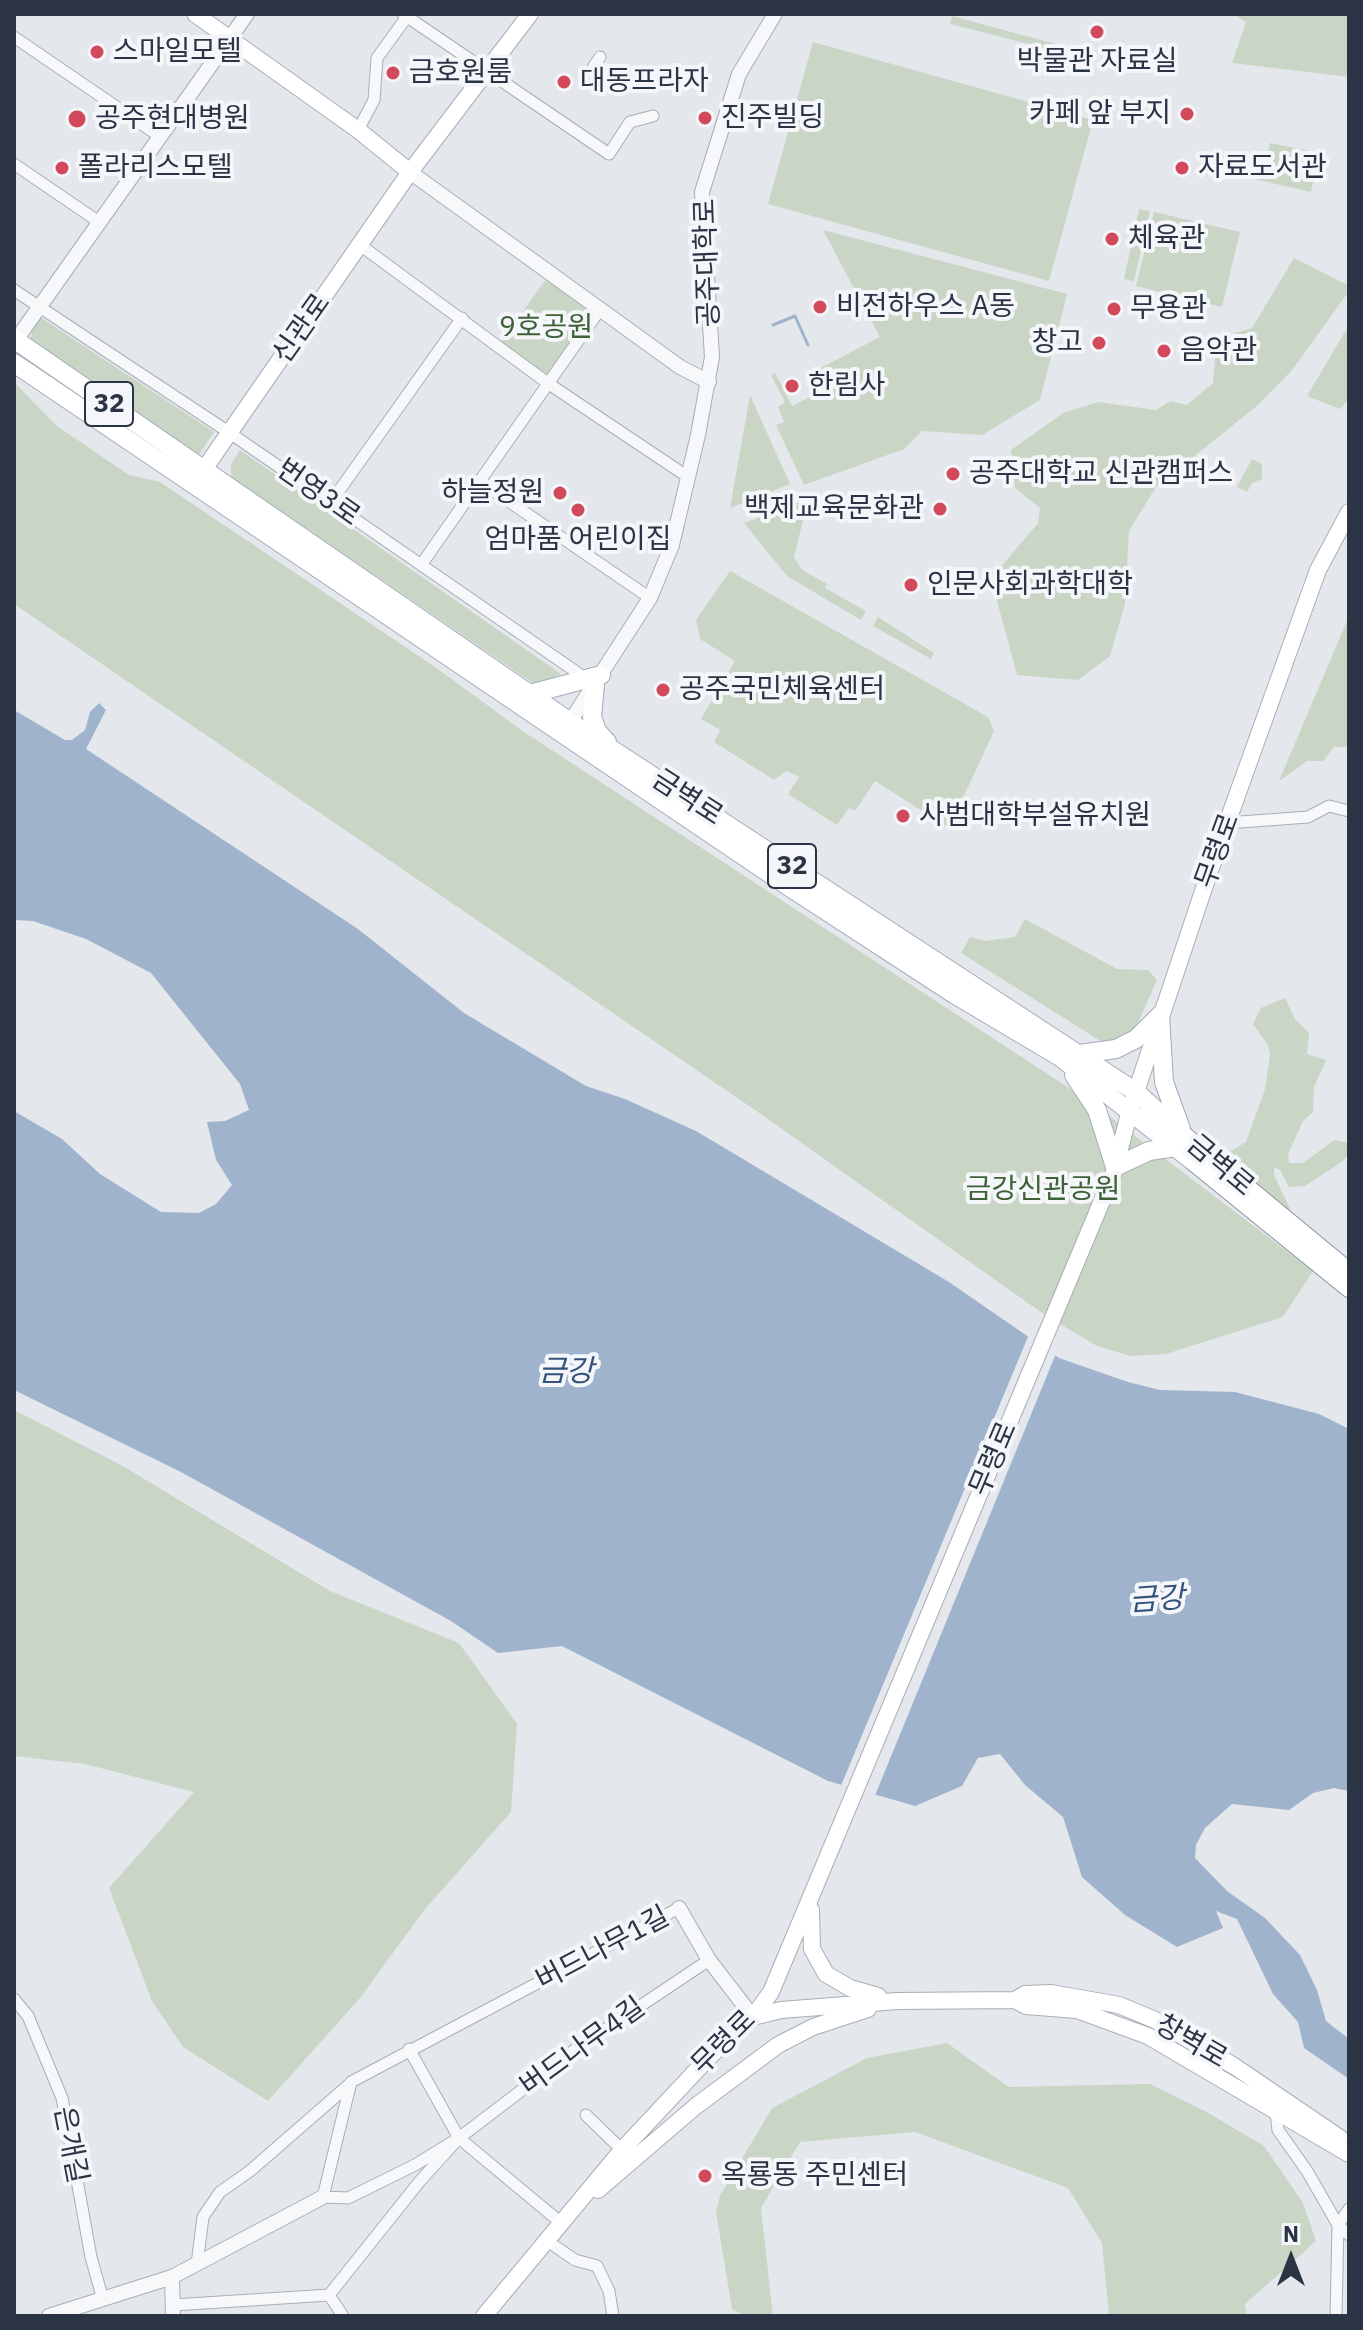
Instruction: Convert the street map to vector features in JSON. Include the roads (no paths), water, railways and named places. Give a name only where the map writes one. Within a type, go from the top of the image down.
[{"type":"main road","points":[[195,14],[358,130],[410,172]]},
{"type":"main road","name":"신관로","points":[[192,487],[410,172],[489,72],[530,14]]},
{"type":"main road","name":"금벽로","points":[[15,339],[530,694],[566,728],[614,750],[1070,1056],[1133,1101],[1349,1272]]},
{"type":"main road","name":"금벽로","points":[[14,363],[192,487],[566,728],[940,986],[1070,1056]]},
{"type":"main road","name":"무령로","points":[[484,2316],[622,2150],[710,2056],[753,2017],[771,1992],[1115,1170],[1160,1015],[1227,823],[1318,570],[1349,512]]},
{"type":"main road","points":[[530,694],[595,680],[592,717],[597,731],[614,750]]},
{"type":"main road","points":[[1160,1015],[1164,1082],[1180,1141],[1149,1151],[1115,1170],[1097,1110],[1070,1056],[1116,1049],[1136,1039],[1160,1015]]},
{"type":"main road","name":"금벽로","points":[[1180,1141],[1194,1162],[1349,1288]]},
{"type":"main road","points":[[815,1889],[809,1923],[812,1949],[826,1974],[850,1988],[897,2001]]},
{"type":"main road","name":"창벽로","points":[[1015,2000],[1025,1994],[1051,1993],[1119,2005],[1155,2020],[1234,2066],[1349,2144]]},
{"type":"main road","name":"창벽로","points":[[753,2017],[781,2010],[897,2001],[1015,2000],[1026,2006],[1077,2010],[1148,2036],[1349,2154]]},
{"type":"main road","points":[[560,2222],[696,2106],[778,2045],[824,2023],[897,2001]]},
{"type":"street","points":[[15,339],[247,14]]},
{"type":"street","name":"공주대학로","points":[[566,728],[650,598],[672,545],[712,357],[702,192],[739,74],[775,14]]},
{"type":"street","points":[[358,130],[374,100],[377,58],[406,15],[609,154],[630,122],[653,116]]},
{"type":"street","points":[[14,37],[159,136]]},
{"type":"street","points":[[14,164],[99,222]]},
{"type":"street","name":"공주대학로","points":[[410,172],[680,367],[709,382]]},
{"type":"street","points":[[360,245],[549,384],[688,477]]},
{"type":"street","name":"번영3로","points":[[14,290],[595,680]]},
{"type":"street","points":[[421,565],[601,308]]},
{"type":"street","points":[[331,502],[462,318]]},
{"type":"street","points":[[479,481],[650,598]]},
{"type":"street","points":[[1227,823],[1308,817],[1329,806],[1349,811]]},
{"type":"street","name":"버드나무1길","points":[[197,2264],[203,2217],[220,2192],[250,2171],[351,2082],[679,1908],[709,1960],[753,2017]]},
{"type":"street","name":"버드나무4길","points":[[329,2295],[420,2181],[459,2138],[576,2049],[709,1960]]},
{"type":"street","name":"은개길","points":[[14,1999],[28,2016],[62,2098],[91,2257],[103,2300]]},
{"type":"street","points":[[409,2049],[459,2138],[560,2222]]},
{"type":"street","points":[[323,2197],[351,2082]]},
{"type":"street","points":[[1276,2113],[1278,2130],[1307,2171],[1338,2225],[1349,2235]]},
{"type":"street","points":[[586,2115],[622,2150]]},
{"type":"street","points":[[49,2316],[172,2277],[323,2197],[348,2198],[415,2165],[459,2138]]},
{"type":"street","points":[[1336,2316],[1338,2225],[1349,2209]]},
{"type":"street","points":[[546,2240],[575,2260],[597,2266],[609,2291],[613,2316]]},
{"type":"street","points":[[172,2277],[173,2310],[329,2295],[343,2316]]},
{"type":"water","name":"금강","points":[[99,703],[106,710],[86,749],[358,929],[464,1013],[586,1086],[625,1099],[696,1131],[949,1282],[1059,1358],[1160,1390],[1235,1392],[1319,1414],[1349,1429],[1349,1791],[1334,1788],[1313,1793],[1289,1810],[1232,1804],[1205,1828],[1196,1845],[1195,1858],[1227,1891],[1265,1918],[1300,1955],[1317,1990],[1326,2021],[1349,2039],[1349,2079],[1304,2048],[1298,2022],[1273,1994],[1237,1919],[1216,1911],[1223,1928],[1177,1947],[1125,1915],[1082,1877],[1063,1817],[1025,1785],[1000,1754],[978,1758],[962,1786],[915,1806],[828,1781],[562,1646],[498,1653],[451,1621],[181,1472],[14,1390],[14,1111],[62,1139],[100,1174],[161,1212],[199,1213],[216,1204],[232,1185],[216,1160],[207,1122],[225,1121],[249,1110],[240,1084],[151,973],[86,939],[33,921],[14,920],[14,710],[65,740],[72,740],[85,730],[90,712]]},
{"type":"waterway","points":[[773,325],[795,316],[808,345]]},
{"type":"place","name":"박물관 자료실","points":[[1097,32]]},
{"type":"place","name":"스마일모텔","points":[[97,52]]},
{"type":"place","name":"금호원룸","points":[[393,73]]},
{"type":"place","name":"대동프라자","points":[[564,82]]},
{"type":"place","name":"카페 앞 부지","points":[[1187,114]]},
{"type":"place","name":"진주빌딩","points":[[705,118]]},
{"type":"place","name":"공주현대병원","points":[[77,119]]},
{"type":"place","name":"폴라리스모텔","points":[[62,168]]},
{"type":"place","name":"자료도서관","points":[[1182,168]]},
{"type":"place","name":"체육관","points":[[1112,239]]},
{"type":"place","name":"비전하우스 A동","points":[[820,307]]},
{"type":"place","name":"무용관","points":[[1114,309]]},
{"type":"place","name":"창고","points":[[1099,343]]},
{"type":"place","name":"음악관","points":[[1164,351]]},
{"type":"place","name":"한림사","points":[[792,386]]},
{"type":"place","name":"공주대학교 신관캠퍼스","points":[[953,474]]},
{"type":"place","name":"하늘정원","points":[[560,493]]},
{"type":"place","name":"백제교육문화관","points":[[940,509]]},
{"type":"place","name":"엄마품 어린이집","points":[[578,510]]},
{"type":"place","name":"인문사회과학대학","points":[[911,585]]},
{"type":"place","name":"공주국민체육센터","points":[[663,690]]},
{"type":"place","name":"사범대학부설유치원","points":[[903,816]]},
{"type":"place","name":"옥룡동 주민센터","points":[[705,2176]]},
{"type":"park label","name":"9호공원","points":[[546,328]]},
{"type":"park label","name":"금강신관공원","points":[[1043,1190]]}]
